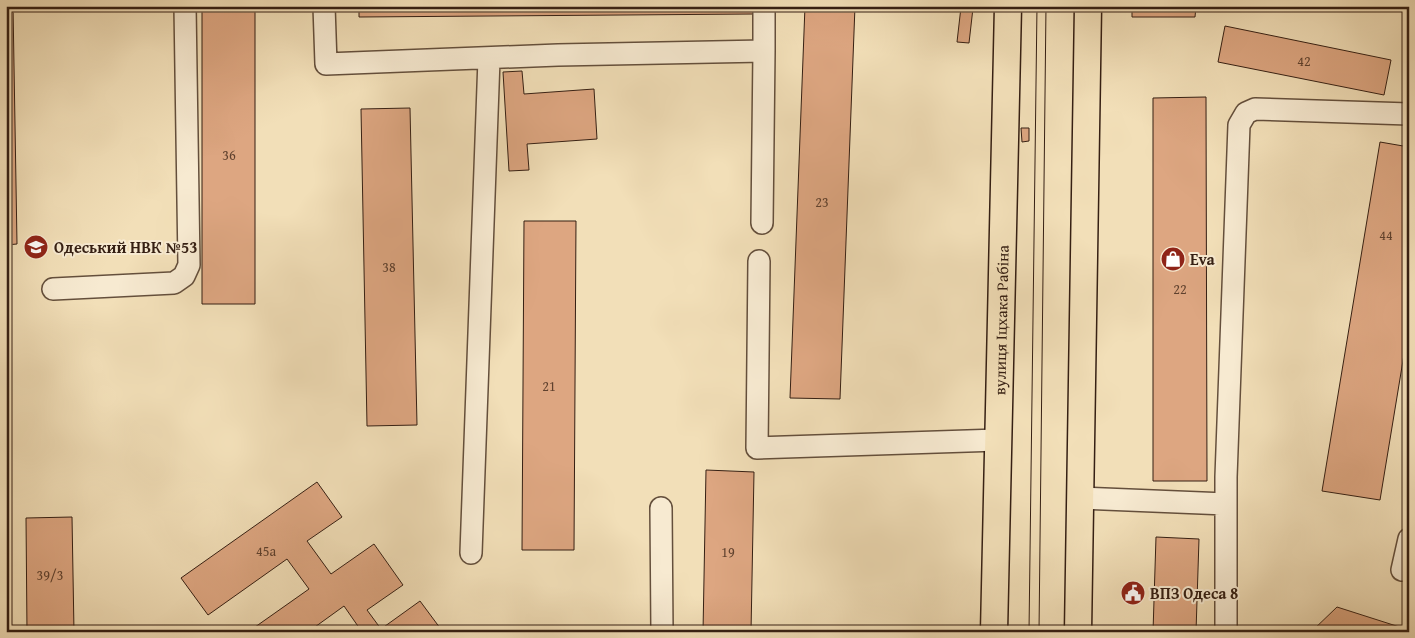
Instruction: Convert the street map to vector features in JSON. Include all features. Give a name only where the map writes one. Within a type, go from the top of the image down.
[{"type":"main road","name":"вулиця Іцхака Рабіна","points":[[994,632],[1008,6]]},
{"type":"main road","points":[[1078,632],[1088,6]]},
{"type":"lane","points":[[53,289],[174,283],[184,276],[189,265],[185,6]]},
{"type":"lane","points":[[324,6],[326,64],[558,55],[764,51]]},
{"type":"lane","points":[[762,223],[764,6]]},
{"type":"lane","points":[[471,553],[489,59]]},
{"type":"lane","points":[[1226,632],[1226,504],[1239,124],[1246,113],[1255,110],[1409,114]]},
{"type":"lane","points":[[758,261],[757,448],[998,440]]},
{"type":"lane","points":[[1080,498],[1226,504]]},
{"type":"lane","points":[[661,508],[662,632]]},
{"type":"lane","points":[[1402,570],[1409,539]]},
{"type":"building","points":[[6,6],[13,6],[17,244],[6,245]]},
{"type":"building","points":[[202,6],[255,6],[255,304],[202,304]]},
{"type":"building","points":[[359,6],[754,6],[754,14],[359,17]]},
{"type":"building","points":[[805,6],[855,6],[840,399],[790,398]]},
{"type":"building","points":[[1132,6],[1196,6],[1195,17],[1132,17]]},
{"type":"building","points":[[961,7],[973,8],[969,43],[957,42]]},
{"type":"building","points":[[1225,26],[1391,60],[1384,95],[1218,62]]},
{"type":"building","points":[[522,71],[524,94],[594,89],[597,139],[527,144],[529,170],[509,171],[503,72]]},
{"type":"building","points":[[1206,97],[1207,481],[1153,481],[1153,98]]},
{"type":"building","points":[[410,108],[417,425],[367,426],[361,109]]},
{"type":"building","points":[[1021,128],[1029,128],[1029,141],[1022,142]]},
{"type":"building","points":[[1380,142],[1409,147],[1409,324],[1380,500],[1322,491]]},
{"type":"building","points":[[524,221],[576,221],[574,550],[522,550]]},
{"type":"building","points":[[706,470],[754,472],[751,632],[703,632]]},
{"type":"building","points":[[317,482],[342,517],[307,541],[331,574],[374,544],[403,585],[367,610],[381,629],[420,601],[443,632],[362,632],[344,606],[308,632],[248,632],[309,589],[287,559],[208,615],[181,578]]},
{"type":"building","points":[[72,517],[74,632],[27,632],[26,518]]},
{"type":"building","points":[[1156,537],[1199,539],[1196,632],[1153,632]]},
{"type":"building","points":[[1337,607],[1409,630],[1409,632],[1311,632]]},
{"type":"tram line","points":[[1029,632],[1037,6]]},
{"type":"tram line","points":[[1039,632],[1046,6]]},
{"type":"place","name":"Одеський НВК №53","points":[[36,247]]},
{"type":"place","name":"Eva","points":[[1173,259]]},
{"type":"place","name":"ВПЗ Одеса 8","points":[[1133,593]]}]
